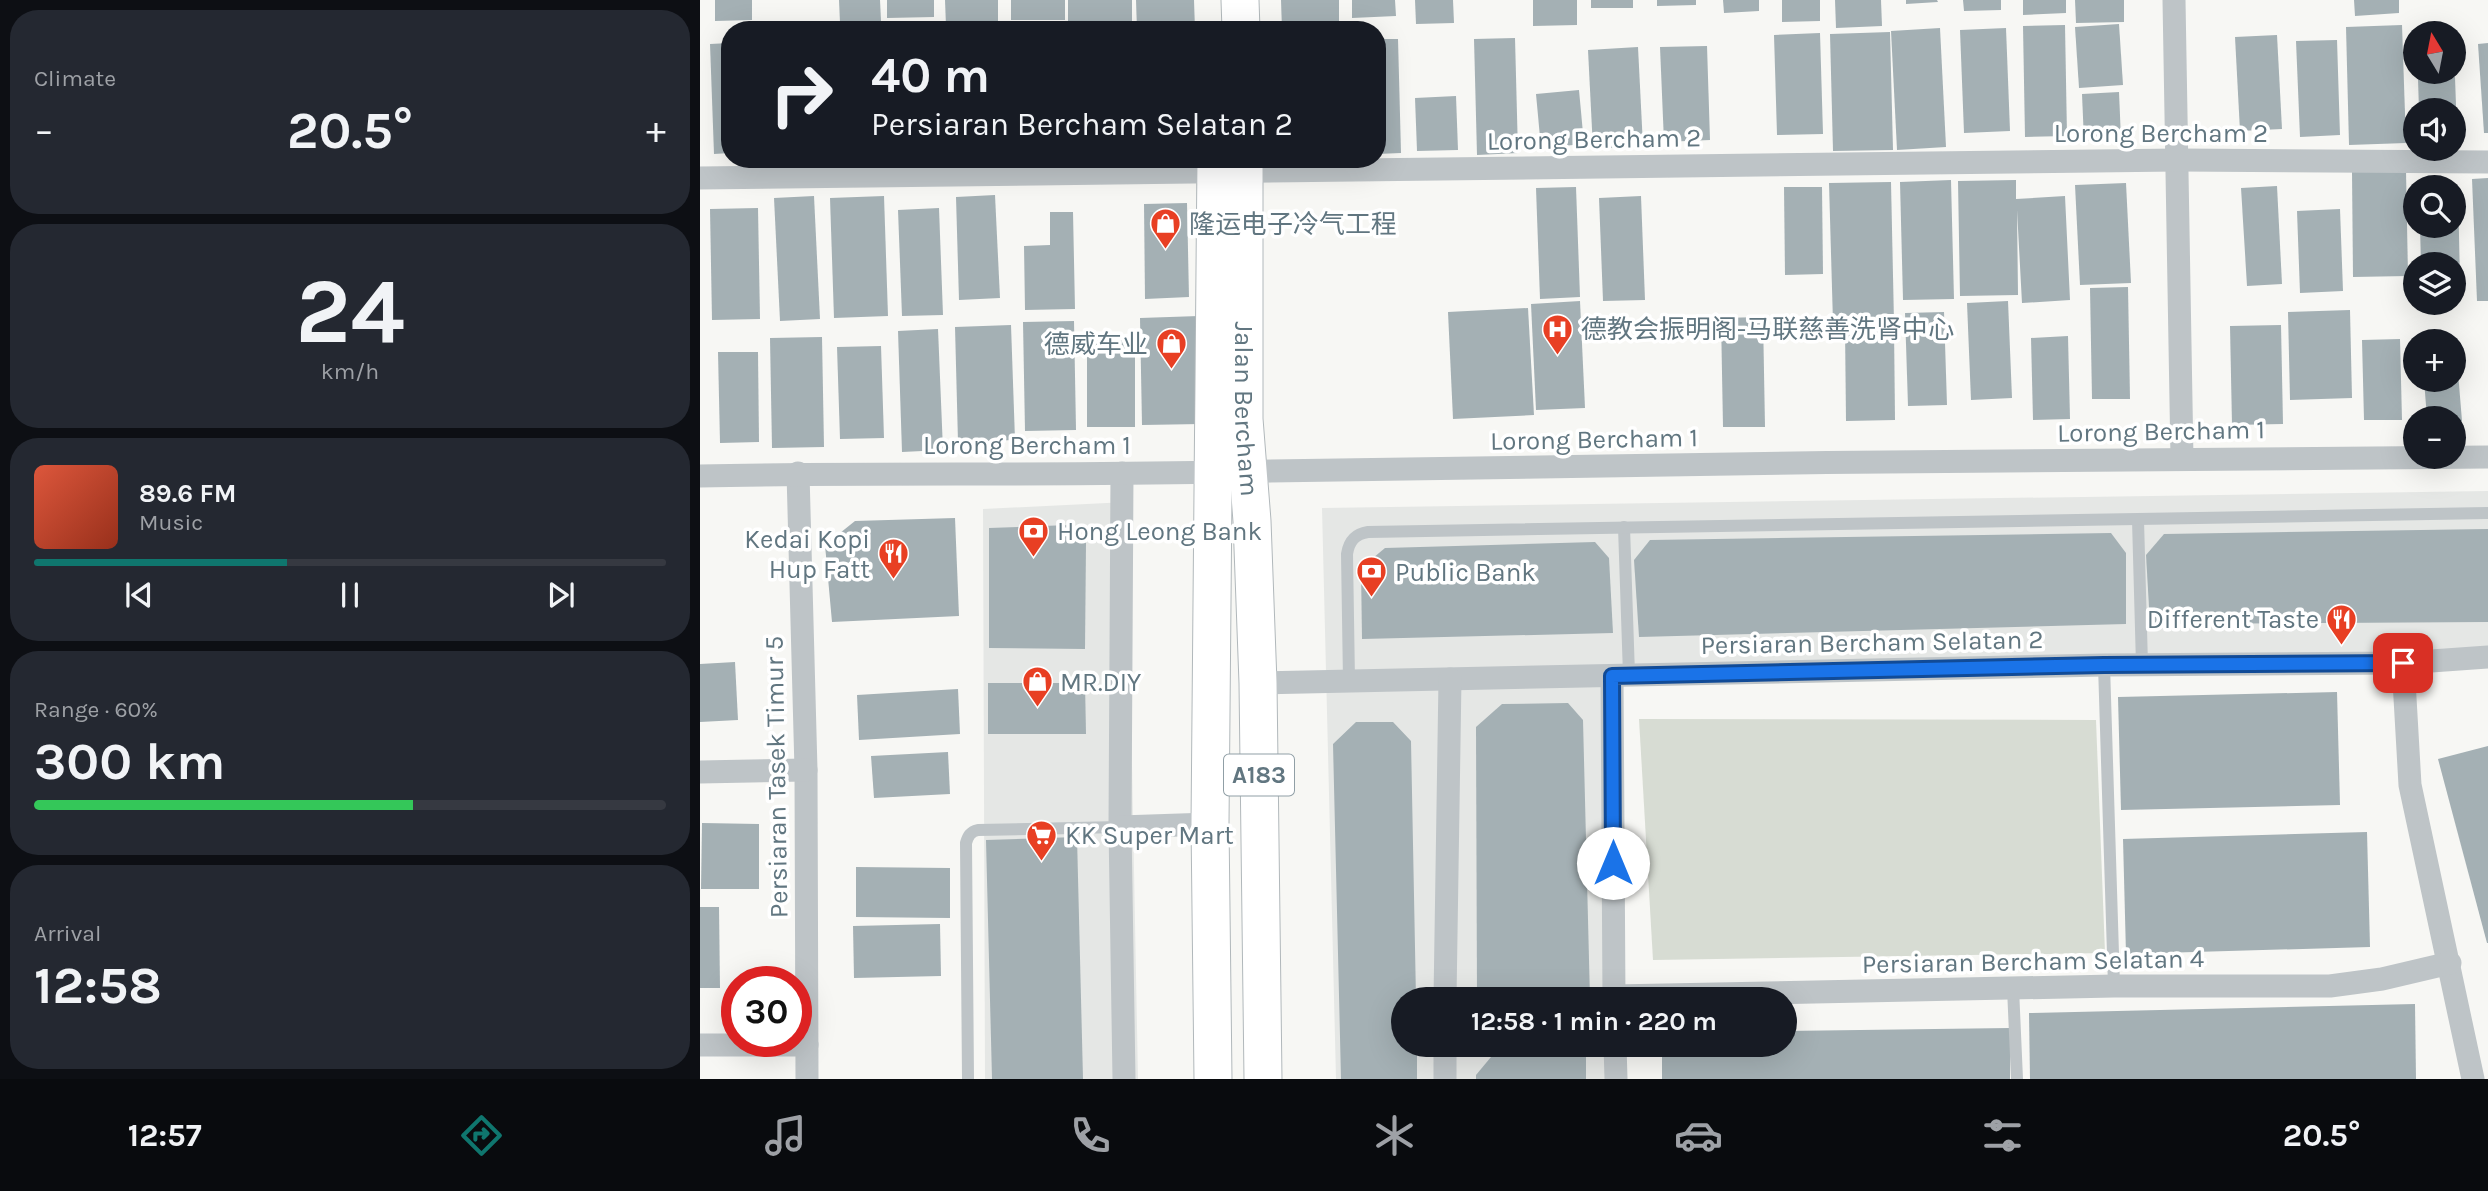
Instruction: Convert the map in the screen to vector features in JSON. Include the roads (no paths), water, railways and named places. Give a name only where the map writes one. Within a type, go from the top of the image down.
[{"type":"main road","points":[[1219,0],[1219,21]]},
{"type":"main road","points":[[1240,0],[1241,21]]},
{"type":"main road","name":"Jalan Bercham","points":[[1213,1079],[1210,824],[1230,472],[1244,419],[1230,168]]},
{"type":"main road","name":"Jalan Bercham","points":[[1230,472],[1252,522],[1258,683],[1263,1079]]},
{"type":"street","points":[[2174,0],[2182,458]]},
{"type":"street","name":"Lorong Bercham 2","points":[[1386,164],[2178,160],[2488,162]]},
{"type":"street","name":"Lorong Bercham 2","points":[[700,178],[1108,168]]},
{"type":"street","name":"Lorong Bercham 1","points":[[700,476],[798,473],[1230,472],[2182,458],[2488,457]]},
{"type":"street","name":"Persiaran Tasek Timur 5","points":[[798,473],[806,770],[807,966]]},
{"type":"street","points":[[1122,473],[1120,827],[1125,1079]]},
{"type":"street","name":"Persiaran Bercham Selatan 2","points":[[1258,683],[2142,664],[2403,663],[2488,657]]},
{"type":"street","points":[[2403,663],[2410,785],[2473,1079]]},
{"type":"street","points":[[1614,987],[1620,675]]},
{"type":"street","points":[[1445,987],[1450,678]]},
{"type":"street","points":[[700,772],[806,770]]},
{"type":"street","points":[[1120,827],[1210,824]]},
{"type":"street","name":"Persiaran Bercham Selatan 4","points":[[1797,993],[2114,986],[2330,986],[2382,979],[2450,963]]},
{"type":"street","points":[[700,1045],[721,1045]]},
{"type":"street","name":"Persiaran Tasek Timur 5","points":[[807,1057],[807,1079]]},
{"type":"street","points":[[1445,1057],[1445,1079]]},
{"type":"street","points":[[1615,1057],[1616,1079]]},
{"type":"lane","points":[[1349,681],[1347,554],[1348,545],[1360,533],[2488,513]]},
{"type":"lane","points":[[2138,520],[2142,664]]},
{"type":"lane","points":[[1620,675],[1624,527]]},
{"type":"lane","points":[[2104,665],[2114,986]]},
{"type":"lane","points":[[968,1079],[968,837],[978,830],[1120,827]]},
{"type":"lane","points":[[2014,988],[2017,1079]]},
{"type":"place","name":"隆运电子冷气工程","points":[[1166,251]]},
{"type":"place","name":"德教会振明阁-马联慈善洗肾中心","points":[[1558,356]]},
{"type":"place","name":"德威车业","points":[[1171,371]]},
{"type":"place","name":"Hong Leong Bank","points":[[1034,558]]},
{"type":"place","name":"Kedai Kopi Hup Fatt","points":[[893,581]]},
{"type":"place","name":"Public Bank","points":[[1372,599]]},
{"type":"place","name":"Different Taste","points":[[2342,646]]},
{"type":"place","name":"MR.DIY","points":[[1037,709]]},
{"type":"place","name":"KK Super Mart","points":[[1042,862]]}]
